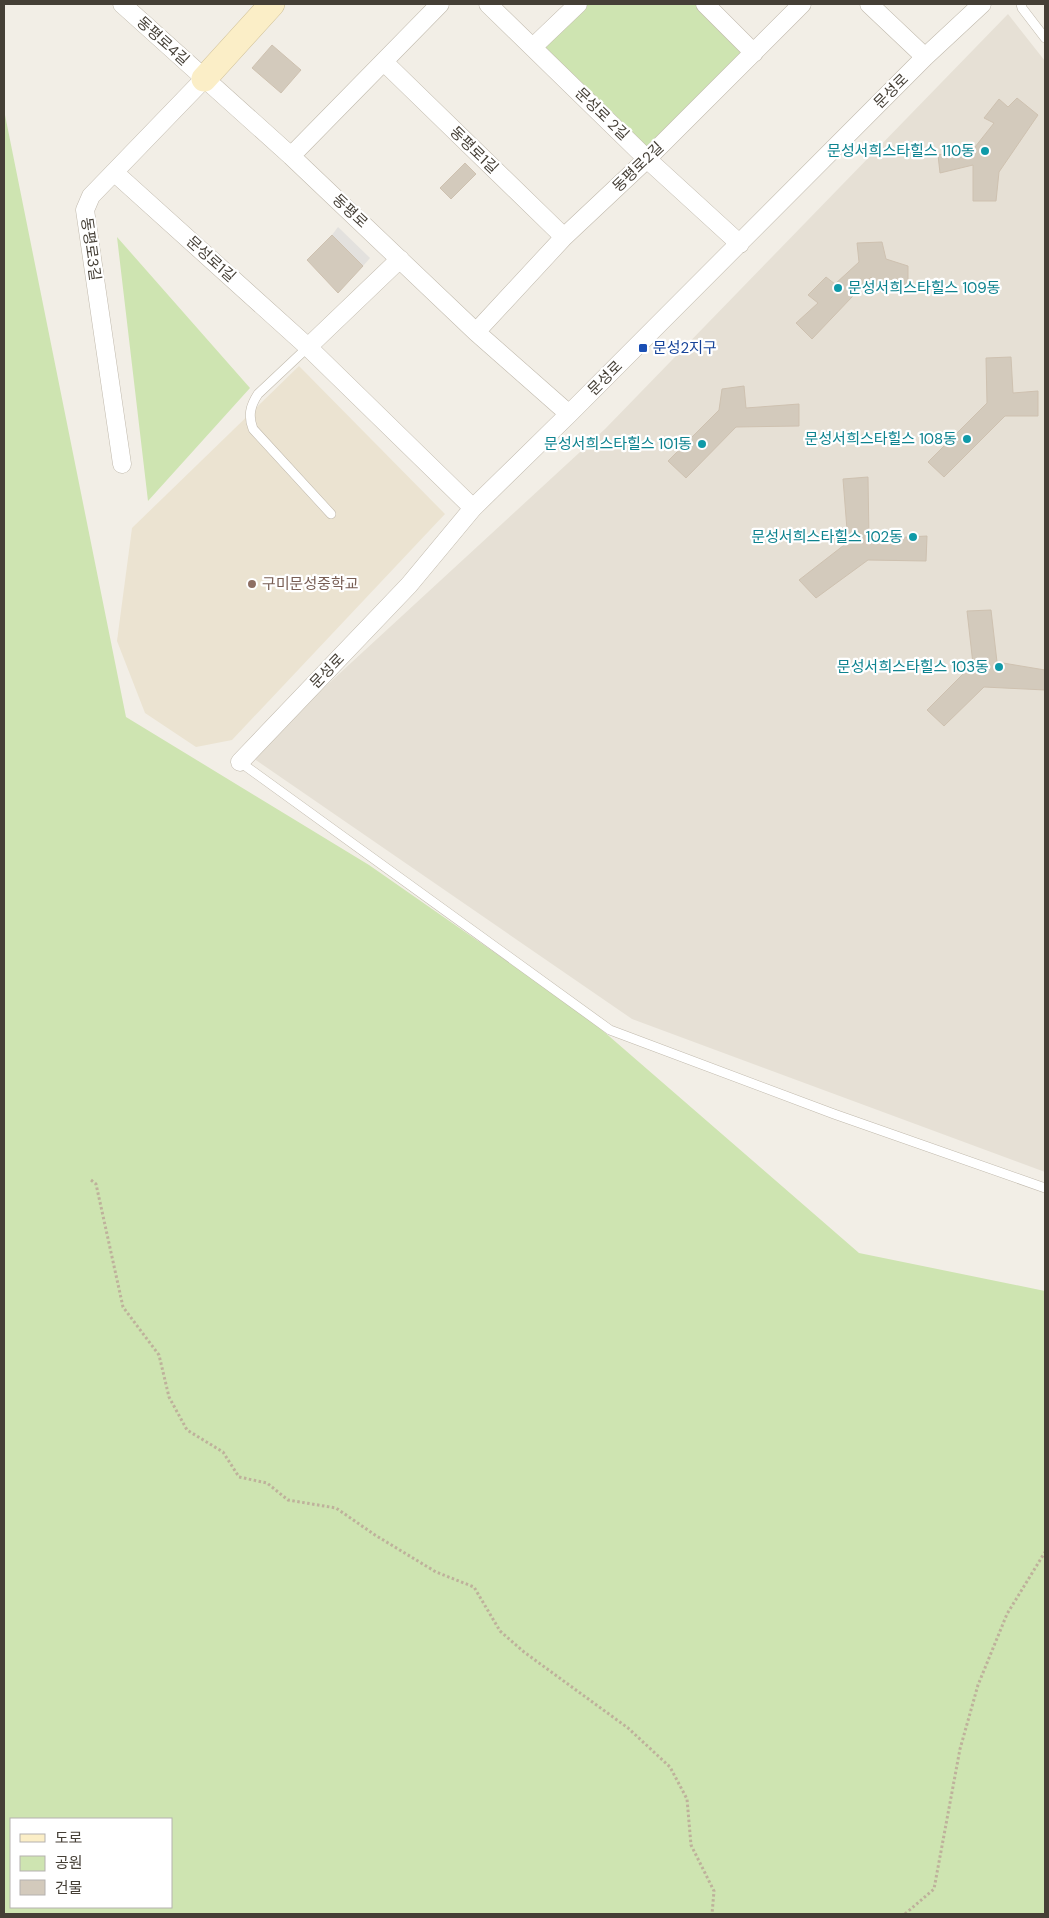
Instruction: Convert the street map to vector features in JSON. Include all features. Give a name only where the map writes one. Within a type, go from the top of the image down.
[{"type":"street","name":"동평로4길","points":[[122,4],[204,79]]},
{"type":"street","points":[[204,79],[272,4]]},
{"type":"street","points":[[291,156],[440,4]]},
{"type":"street","name":"문성로 2길","points":[[488,4],[647,158],[740,244]]},
{"type":"street","points":[[533,47],[578,4]]},
{"type":"street","points":[[705,4],[754,52]]},
{"type":"street","name":"동평로2길","points":[[476,332],[564,237],[647,158],[802,4]]},
{"type":"street","points":[[869,4],[925,57]]},
{"type":"street","name":"문성로","points":[[240,762],[409,586],[473,508],[740,244],[925,57],[982,4]]},
{"type":"street","name":"동평로1길","points":[[384,62],[564,237]]},
{"type":"street","name":"동평로","points":[[204,79],[291,156],[476,332],[569,414]]},
{"type":"street","name":"동평로3길","points":[[122,464],[85,210],[91,196],[204,79]]},
{"type":"street","name":"문성로1길","points":[[114,172],[308,346],[473,508]]},
{"type":"street","points":[[308,346],[400,259]]},
{"type":"lane","points":[[1022,4],[1022,8],[1045,38]]},
{"type":"lane","points":[[308,346],[258,394],[250,411],[250,421],[253,429],[331,514]]},
{"type":"lane","points":[[240,762],[610,1030],[834,1114],[1045,1188]]},
{"type":"path","points":[[91,1180],[96,1184],[123,1307],[159,1355],[168,1398],[187,1430],[222,1452],[240,1477],[266,1483],[288,1500],[336,1508],[375,1535],[436,1572],[474,1587],[500,1631],[524,1652],[628,1728],[670,1768],[687,1799],[691,1845],[714,1891],[712,1914]]},
{"type":"path","points":[[904,1914],[934,1889],[960,1750],[978,1685],[1007,1614],[1045,1552]]},
{"type":"shaded area","points":[[1008,14],[1045,61],[1045,1172],[632,1019],[250,756],[605,429]]},
{"type":"shaded area","points":[[338,227],[370,258],[363,266],[332,235]]},
{"type":"shaded area","name":"구미문성중학교","points":[[299,366],[445,514],[232,740],[196,747],[145,713],[117,641],[132,528]]},
{"type":"green space","points":[[578,4],[705,4],[754,53],[647,159],[533,47]]},
{"type":"green space","points":[[4,110],[126,717],[369,865],[587,1017],[859,1253],[1045,1291],[1045,1914],[4,1914]]},
{"type":"green space","points":[[117,237],[250,388],[148,501]]},
{"type":"building","points":[[272,45],[301,70],[281,93],[252,68]]},
{"type":"building","name":"문성서희스타힐스 110동","points":[[1017,98],[1038,115],[999,172],[996,201],[973,201],[973,165],[940,173],[938,155],[975,147],[994,123],[984,118],[999,99],[1008,107]]},
{"type":"building","points":[[465,163],[476,174],[451,199],[440,188]]},
{"type":"building","points":[[332,235],[363,266],[338,293],[307,260]]},
{"type":"building","name":"문성서희스타힐스 109동","points":[[882,242],[886,259],[908,266],[908,293],[873,291],[871,277],[812,339],[796,323],[818,303],[808,295],[826,277],[835,284],[859,262],[857,243]]},
{"type":"building","name":"문성서희스타힐스 108동","points":[[1011,357],[1013,393],[1038,391],[1038,416],[1005,416],[944,477],[928,462],[987,403],[986,358]]},
{"type":"building","name":"문성서희스타힐스 101동","points":[[744,386],[746,408],[799,404],[799,426],[736,427],[686,478],[668,461],[719,410],[722,389]]},
{"type":"building","name":"문성서희스타힐스 102동","points":[[868,477],[869,539],[927,536],[926,561],[868,560],[816,598],[799,580],[848,542],[843,479]]},
{"type":"building","name":"문성서희스타힐스 103동","points":[[991,610],[997,662],[1045,670],[1045,690],[984,687],[944,726],[927,710],[973,664],[967,611]]},
{"type":"place","name":"문성서희스타힐스 110동","points":[[985,151]]},
{"type":"place","name":"문성서희스타힐스 109동","points":[[838,288]]},
{"type":"place","name":"문성2지구","points":[[643,348]]},
{"type":"place","name":"문성서희스타힐스 108동","points":[[967,439]]},
{"type":"place","name":"문성서희스타힐스 101동","points":[[702,444]]},
{"type":"place","name":"문성서희스타힐스 102동","points":[[913,537]]},
{"type":"place","name":"구미문성중학교","points":[[252,584]]},
{"type":"place","name":"문성서희스타힐스 103동","points":[[999,667]]}]
